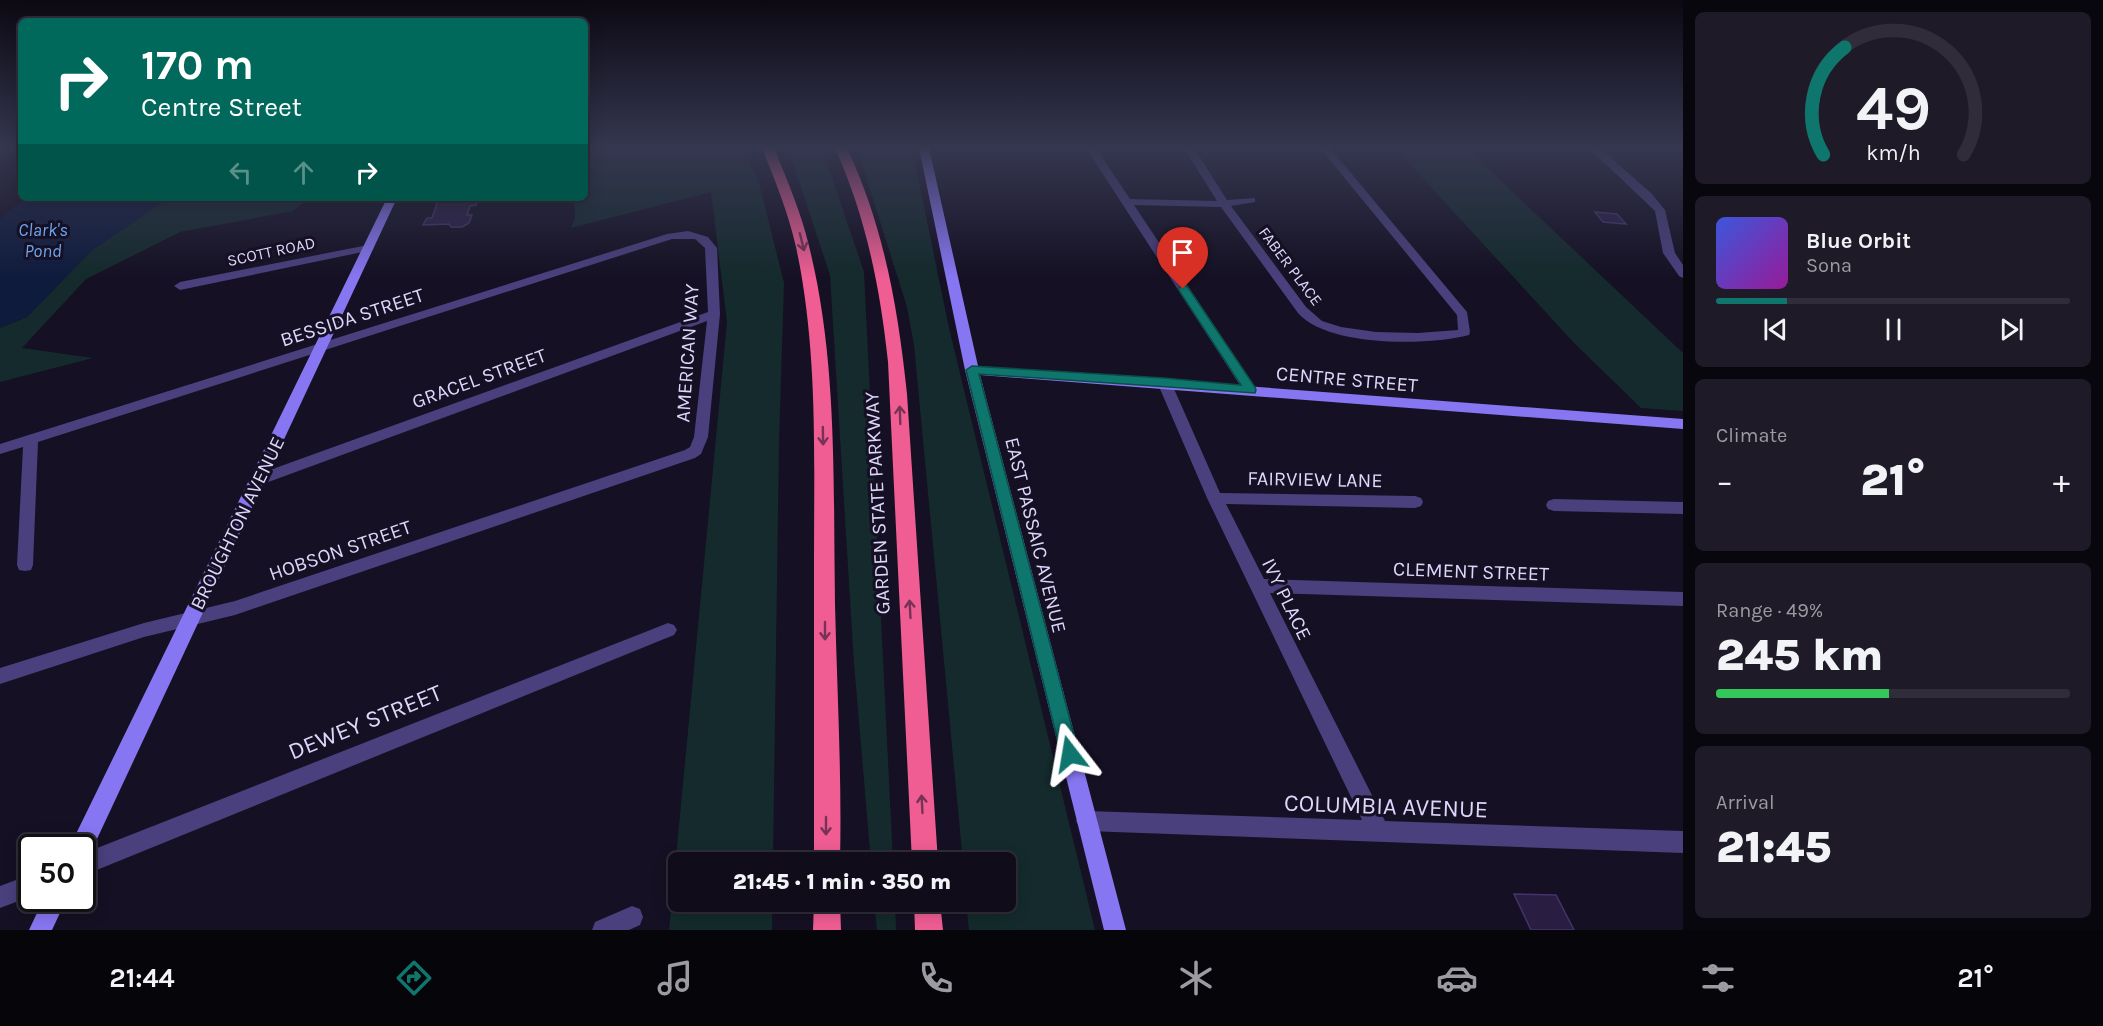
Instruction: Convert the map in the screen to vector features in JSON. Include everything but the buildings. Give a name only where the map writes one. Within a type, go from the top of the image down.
[{"type":"highway","points":[[787,191],[809,268],[817,325],[824,483],[826,852]]},
{"type":"highway","name":"GARDEN STATE PARKWAY","points":[[859,191],[868,213],[881,263],[892,323],[899,394],[924,852]]},
{"type":"highway","points":[[827,912],[827,930]]},
{"type":"highway","points":[[928,912],[929,930]]},
{"type":"street","name":"EAST PASSAIC AVENUE","points":[[933,191],[972,370],[1115,930]]},
{"type":"street","points":[[1119,191],[1250,390]]},
{"type":"street","name":"FABER PLACE","points":[[1216,191],[1302,310],[1316,323],[1349,333],[1443,338],[1464,332],[1463,315],[1361,191]]},
{"type":"street","points":[[1643,191],[1660,210],[1669,253],[1683,274]]},
{"type":"street","points":[[1126,202],[1224,204],[1251,200]]},
{"type":"street","name":"BROUGHTON AVENUE","points":[[88,834],[391,201]]},
{"type":"street","name":"BESSIDA STREET","points":[[0,449],[671,236],[698,236],[709,243],[711,250]]},
{"type":"street","name":"SCOTT ROAD","points":[[180,286],[368,248]]},
{"type":"street","name":"AMERICAN WAY","points":[[690,454],[696,450],[701,437],[714,314],[711,250]]},
{"type":"street","name":"GRACEL STREET","points":[[258,480],[714,314]]},
{"type":"street","name":"CENTRE STREET","points":[[972,370],[1164,382],[1683,424]]},
{"type":"street","name":"IVY PLACE","points":[[1164,382],[1257,586],[1379,832]]},
{"type":"street","points":[[25,565],[31,439]]},
{"type":"street","name":"HOBSON STREET","points":[[0,676],[144,630],[235,608],[690,454]]},
{"type":"street","name":"FAIRVIEW LANE","points":[[1215,498],[1415,502]]},
{"type":"street","points":[[1554,505],[1683,508]]},
{"type":"street","name":"CLEMENT STREET","points":[[1257,586],[1683,599]]},
{"type":"street","name":"DEWEY STREET","points":[[96,859],[668,630]]},
{"type":"street","name":"COLUMBIA AVENUE","points":[[1087,821],[1683,842]]},
{"type":"street","points":[[0,897],[18,890]]},
{"type":"street","points":[[40,930],[49,912]]},
{"type":"street","points":[[603,930],[632,917]]},
{"type":"green space","points":[[588,191],[761,191],[784,283],[779,442],[773,852],[676,852],[727,322],[711,192],[571,228],[575,218],[574,201],[588,201]]},
{"type":"green space","points":[[802,191],[837,191],[864,272],[893,852],[870,852],[854,664],[830,275]]},
{"type":"green space","points":[[871,191],[921,191],[949,328],[1095,930],[969,930],[967,912],[1016,912],[1016,852],[962,852],[914,345],[907,307]]},
{"type":"green space","points":[[1435,191],[1512,191],[1683,353],[1683,411],[1641,408],[1574,343]]},
{"type":"green space","points":[[164,201],[305,201],[293,211],[180,232],[86,279],[22,348],[93,358],[0,382],[0,328],[27,317],[91,251]]},
{"type":"green space","points":[[671,912],[772,912],[772,930],[669,930]]},
{"type":"green space","points":[[875,912],[895,912],[896,930],[877,930]]},
{"type":"water","name":"Clark's Pond","points":[[23,201],[164,201],[91,251],[27,317],[0,328],[0,218]]},
{"type":"route","points":[[1070,754],[972,370],[1164,382],[1250,390],[1183,289]]}]
